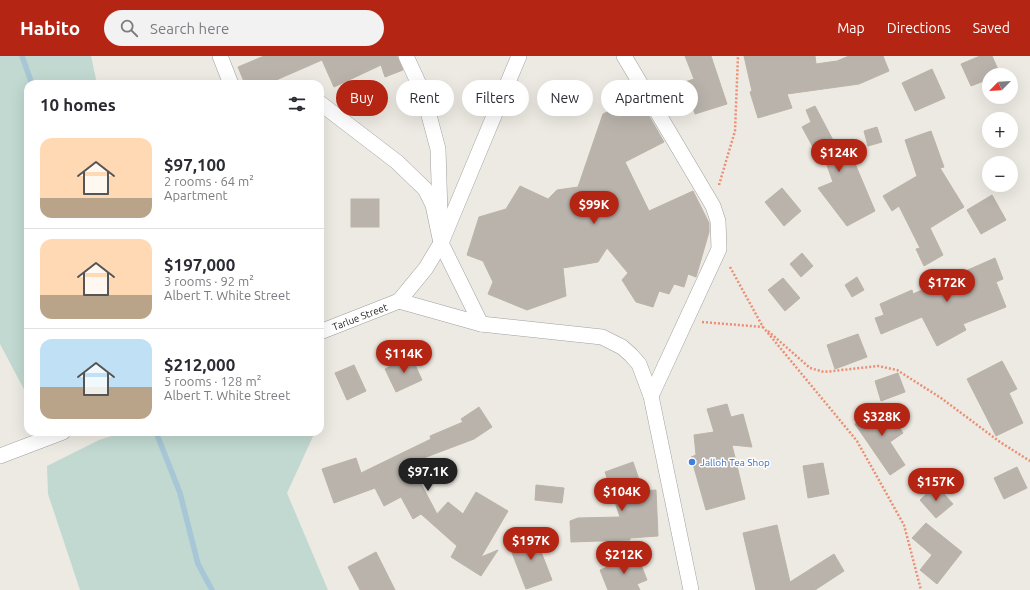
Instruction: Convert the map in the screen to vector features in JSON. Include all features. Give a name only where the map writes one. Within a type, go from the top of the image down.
[{"type":"street","points":[[220,56],[229,80]]},
{"type":"street","points":[[406,56],[423,93],[438,149],[441,243]]},
{"type":"street","points":[[519,56],[441,243],[426,268],[399,301],[481,324],[602,337],[615,343],[631,354],[639,364],[651,396],[691,590]]},
{"type":"street","points":[[624,56],[713,206],[718,221],[719,249],[651,396]]},
{"type":"street","points":[[324,106],[397,162],[425,189],[433,205],[441,243],[481,324]]},
{"type":"street","name":"Tarlue Street","points":[[324,330],[399,301]]},
{"type":"street","points":[[0,456],[52,436]]},
{"type":"path","points":[[713,206],[735,131],[738,56]]},
{"type":"path","points":[[719,249],[763,327],[857,441],[904,525],[921,590]]},
{"type":"path","points":[[686,321],[763,327],[810,368],[824,372],[878,366],[897,370],[941,398],[1000,442],[1030,462]]},
{"type":"shaded area","points":[[0,56],[91,56],[96,80],[24,80],[24,389],[0,344]]},
{"type":"shaded area","points":[[112,436],[313,436],[287,493],[328,590],[80,590],[48,494],[47,466],[99,440]]},
{"type":"building","points":[[264,56],[397,56],[403,70],[385,77],[381,65],[349,80],[336,80],[336,86],[334,87],[322,60],[276,80],[243,80],[238,67]]},
{"type":"building","points":[[685,56],[711,56],[727,104],[698,113],[698,80],[691,80],[694,79]]},
{"type":"building","points":[[744,56],[815,56],[816,64],[837,61],[849,56],[883,56],[889,71],[859,84],[787,94],[792,108],[758,118],[750,92],[752,91]]},
{"type":"building","points":[[980,56],[992,56],[997,68],[982,68],[982,82],[971,86],[961,64]]},
{"type":"building","points":[[932,69],[945,98],[915,111],[902,83]]},
{"type":"building","points":[[815,106],[835,144],[845,140],[875,211],[847,226],[818,188],[833,182],[820,146],[814,149],[802,127],[811,122],[806,110]]},
{"type":"building","points":[[602,116],[649,116],[664,142],[625,162],[649,211],[693,191],[709,223],[709,232],[696,277],[688,274],[684,287],[674,284],[669,294],[659,291],[653,307],[636,302],[622,280],[628,273],[607,248],[598,262],[563,268],[566,296],[527,310],[488,294],[493,282],[483,261],[467,255],[479,217],[506,209],[520,186],[548,199],[557,190],[578,187]]},
{"type":"building","points":[[877,127],[882,142],[868,146],[864,131]]},
{"type":"building","points":[[931,131],[944,167],[940,168],[964,207],[930,228],[943,255],[924,266],[916,249],[920,248],[899,206],[892,211],[883,196],[917,176],[905,140]]},
{"type":"building","points":[[782,188],[801,211],[784,226],[765,202]]},
{"type":"building","points":[[992,195],[1006,220],[981,234],[967,210]]},
{"type":"building","points":[[351,199],[379,199],[379,227],[351,227]]},
{"type":"building","points":[[802,253],[813,266],[801,277],[790,264]]},
{"type":"building","points":[[995,258],[1003,279],[996,282],[1006,307],[963,324],[966,330],[937,346],[922,317],[881,334],[875,318],[884,315],[880,304],[912,290],[913,294]]},
{"type":"building","points":[[857,277],[864,290],[852,297],[845,285]]},
{"type":"building","points":[[783,278],[800,298],[785,311],[768,290]]},
{"type":"building","points":[[858,334],[867,357],[835,369],[827,345]]},
{"type":"building","points":[[411,356],[422,380],[396,392],[385,369]]},
{"type":"building","points":[[1002,361],[1017,389],[1009,393],[1023,423],[996,436],[967,379]]},
{"type":"building","points":[[354,365],[366,391],[347,400],[335,373]]},
{"type":"building","points":[[898,373],[905,392],[881,401],[875,381]]},
{"type":"building","points":[[727,404],[731,417],[743,414],[752,447],[732,445],[745,499],[706,510],[691,457],[696,455],[694,435],[714,432],[707,409]]},
{"type":"building","points":[[884,404],[903,433],[890,442],[905,465],[890,475],[855,424]]},
{"type":"building","points":[[479,407],[492,427],[474,439],[421,459],[428,473],[418,478],[437,514],[448,502],[463,514],[476,492],[508,511],[481,557],[498,550],[481,576],[451,557],[457,546],[421,514],[413,519],[401,497],[384,506],[375,488],[334,503],[322,469],[356,458],[361,473],[431,439],[430,436],[463,422],[461,419]]},
{"type":"building","points":[[633,462],[643,491],[656,490],[658,536],[630,538],[630,540],[571,542],[570,521],[578,518],[620,517],[605,472]]},
{"type":"building","points":[[823,463],[829,494],[808,498],[803,466]]},
{"type":"building","points":[[1017,467],[1027,488],[1004,499],[994,478]]},
{"type":"building","points":[[536,485],[564,488],[562,503],[535,500]]},
{"type":"building","points":[[936,485],[953,504],[936,518],[920,500]]},
{"type":"building","points":[[926,523],[962,552],[937,584],[920,570],[932,555],[912,538]]},
{"type":"building","points":[[777,525],[790,582],[834,554],[844,571],[815,590],[756,590],[743,533]]},
{"type":"building","points":[[539,533],[545,547],[540,549],[552,580],[526,589],[509,545]]},
{"type":"building","points":[[376,552],[395,590],[360,590],[348,567]]},
{"type":"building","points":[[637,555],[647,580],[637,584],[640,590],[608,590],[600,570]]},
{"type":"waterway","points":[[22,56],[31,80]]},
{"type":"waterway","points":[[158,436],[180,493],[198,564],[212,590]]},
{"type":"place","name":"Jalloh Tea Shop","points":[[692,462]]}]
